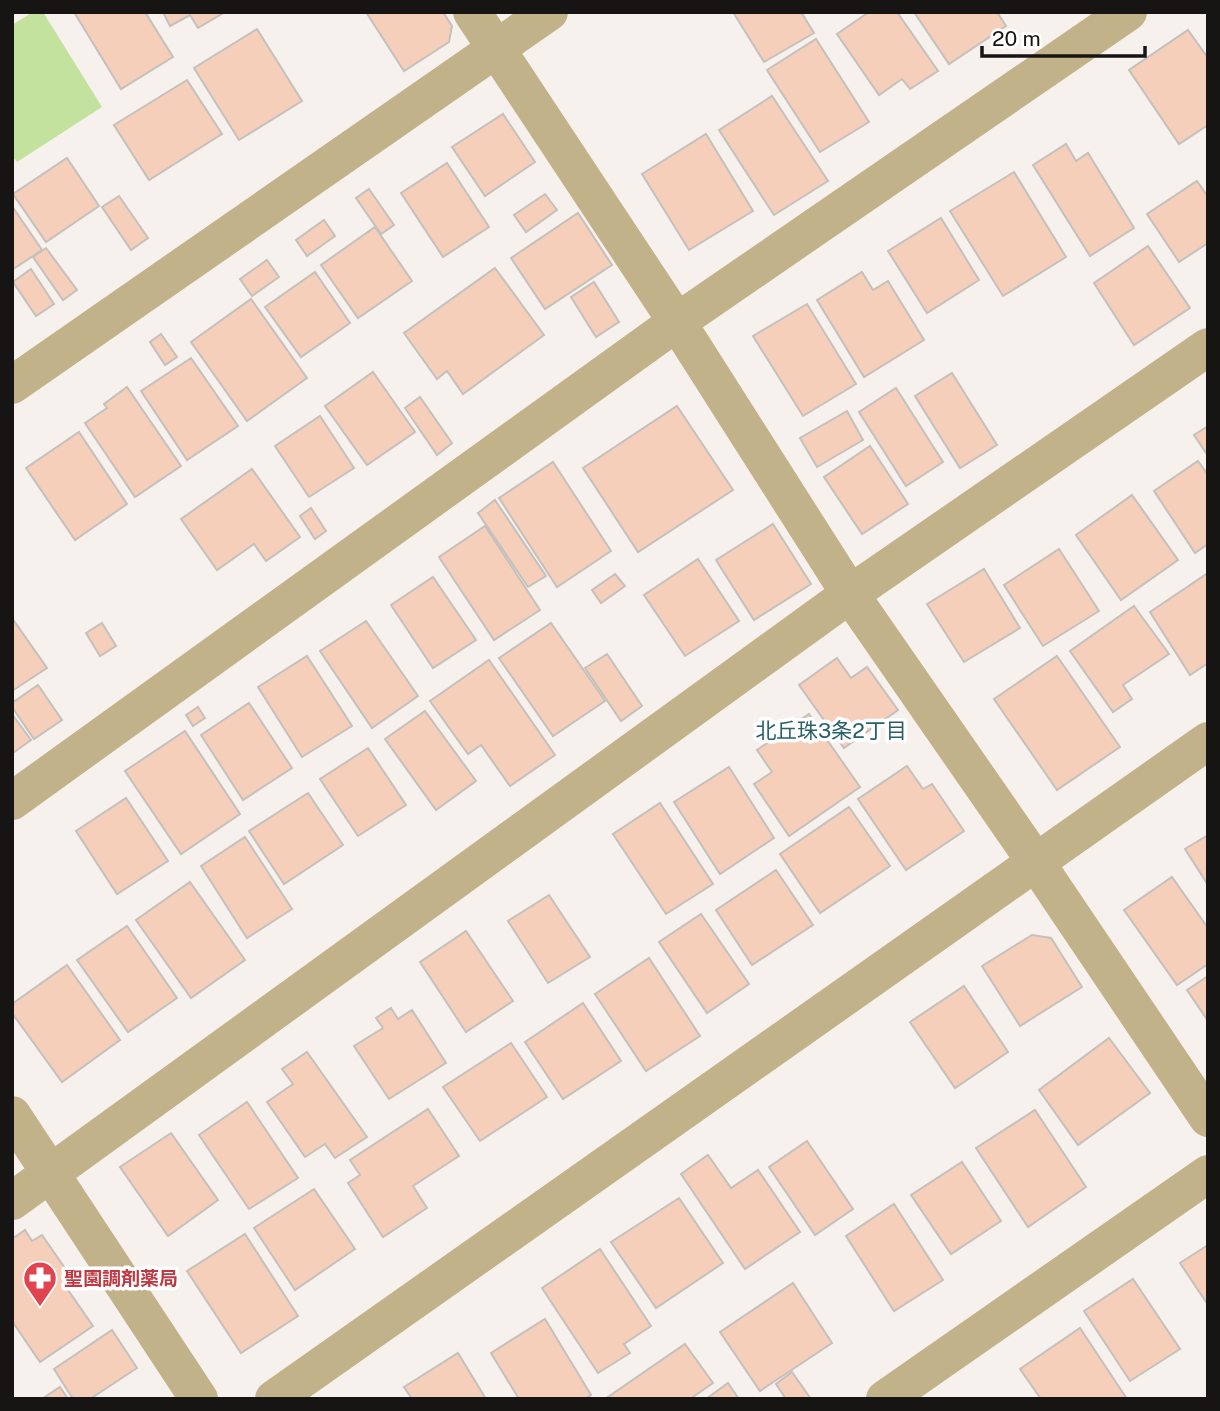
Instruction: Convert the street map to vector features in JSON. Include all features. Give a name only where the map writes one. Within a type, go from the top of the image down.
[{"type":"street","points":[[472,12],[677,322],[850,594],[1035,861],[1208,1118]]},
{"type":"street","points":[[12,385],[548,12]]},
{"type":"street","points":[[12,800],[677,322],[1128,12]]},
{"type":"street","points":[[12,1201],[850,594],[1208,347]]},
{"type":"street","points":[[274,1399],[1208,741]]},
{"type":"street","points":[[12,1115],[199,1399]]},
{"type":"street","points":[[885,1399],[1208,1174]]},
{"type":"green space","points":[[33,12],[43,12],[102,107],[17,162],[12,156],[12,25]]},
{"type":"building","points":[[74,12],[145,12],[173,57],[121,89]]},
{"type":"building","points":[[163,12],[225,12],[198,28],[190,15],[170,26]]},
{"type":"building","points":[[366,12],[443,12],[452,26],[449,42],[404,71]]},
{"type":"building","points":[[733,12],[801,12],[814,33],[764,62]]},
{"type":"building","points":[[869,12],[897,12],[938,71],[910,89],[902,79],[879,95],[837,34]]},
{"type":"building","points":[[914,12],[997,12],[1006,26],[949,64]]},
{"type":"building","points":[[257,29],[302,101],[239,140],[194,68]]},
{"type":"building","points":[[1188,30],[1208,58],[1208,125],[1179,144],[1129,70]]},
{"type":"building","points":[[816,39],[869,122],[820,152],[767,70]]},
{"type":"building","points":[[187,80],[222,134],[149,180],[114,125]]},
{"type":"building","points":[[772,96],[828,181],[774,215],[719,130]]},
{"type":"building","points":[[503,114],[535,162],[485,196],[452,147]]},
{"type":"building","points":[[706,134],[753,211],[689,250],[642,174]]},
{"type":"building","points":[[1066,144],[1076,161],[1088,153],[1134,228],[1090,256],[1033,165]]},
{"type":"building","points":[[67,158],[99,206],[46,242],[13,194]]},
{"type":"building","points":[[447,163],[489,227],[443,257],[401,193]]},
{"type":"building","points":[[1014,172],[1066,257],[1003,296],[950,211]]},
{"type":"building","points":[[1197,181],[1208,197],[1208,243],[1179,262],[1147,214]]},
{"type":"building","points":[[369,189],[394,225],[381,234],[356,198]]},
{"type":"building","points":[[545,194],[557,210],[526,232],[514,215]]},
{"type":"building","points":[[119,196],[148,238],[131,250],[102,207]]},
{"type":"building","points":[[12,206],[42,250],[12,270]]},
{"type":"building","points":[[578,213],[612,265],[545,309],[511,258]]},
{"type":"building","points":[[941,218],[979,280],[927,313],[888,251]]},
{"type":"building","points":[[324,220],[335,236],[307,256],[296,240]]},
{"type":"building","points":[[375,227],[412,281],[358,318],[321,265]]},
{"type":"building","points":[[1148,246],[1190,308],[1134,345],[1094,283]]},
{"type":"building","points":[[46,248],[77,290],[63,300],[33,257]]},
{"type":"building","points":[[267,260],[279,277],[252,296],[240,279]]},
{"type":"building","points":[[495,268],[544,335],[463,394],[447,371],[437,379],[404,333]]},
{"type":"building","points":[[31,269],[54,304],[36,316],[13,282]]},
{"type":"building","points":[[315,272],[350,323],[301,357],[265,307]]},
{"type":"building","points":[[862,272],[873,290],[888,281],[924,340],[864,377],[817,300]]},
{"type":"building","points":[[594,282],[619,322],[596,337],[571,297]]},
{"type":"building","points":[[251,299],[307,378],[247,421],[191,342]]},
{"type":"building","points":[[807,304],[856,384],[803,416],[753,336]]},
{"type":"building","points":[[161,334],[177,357],[165,365],[150,342]]},
{"type":"building","points":[[191,358],[238,426],[187,460],[141,391]]},
{"type":"building","points":[[373,372],[415,432],[367,465],[325,406]]},
{"type":"building","points":[[952,373],[997,445],[960,468],[915,396]]},
{"type":"building","points":[[127,387],[181,466],[135,497],[85,423],[107,408],[104,404]]},
{"type":"building","points":[[896,388],[943,462],[906,486],[859,412]]},
{"type":"building","points":[[420,397],[452,443],[437,455],[405,408]]},
{"type":"building","points":[[677,406],[733,490],[638,552],[583,468]]},
{"type":"building","points":[[847,411],[863,440],[817,467],[800,438]]},
{"type":"building","points":[[320,416],[354,468],[309,497],[275,446]]},
{"type":"building","points":[[1208,426],[1208,456],[1194,435]]},
{"type":"building","points":[[79,432],[127,504],[75,540],[26,468]]},
{"type":"building","points":[[870,446],[908,504],[862,534],[824,477]]},
{"type":"building","points":[[1198,461],[1208,475],[1208,544],[1195,553],[1154,491]]},
{"type":"building","points":[[553,462],[611,551],[557,587],[499,498]]},
{"type":"building","points":[[252,469],[300,537],[266,561],[254,544],[217,570],[181,519]]},
{"type":"building","points":[[1132,495],[1178,560],[1121,600],[1076,535]]},
{"type":"building","points":[[495,500],[546,576],[528,587],[478,513]]},
{"type":"building","points":[[311,508],[326,531],[315,539],[300,516]]},
{"type":"building","points":[[773,524],[811,584],[754,620],[716,560]]},
{"type":"building","points":[[485,526],[540,610],[494,640],[439,557]]},
{"type":"building","points":[[1059,549],[1099,611],[1043,646],[1004,585]]},
{"type":"building","points":[[698,559],[739,621],[685,656],[644,595]]},
{"type":"building","points":[[984,569],[1020,628],[964,662],[927,604]]},
{"type":"building","points":[[1208,573],[1208,663],[1190,675],[1150,612]]},
{"type":"building","points":[[615,574],[625,586],[601,603],[592,590]]},
{"type":"building","points":[[433,577],[476,640],[433,668],[391,605]]},
{"type":"building","points":[[1134,606],[1169,654],[1123,685],[1132,699],[1113,712],[1070,651]]},
{"type":"building","points":[[12,618],[47,668],[12,691]]},
{"type":"building","points":[[366,621],[418,696],[372,728],[320,651]]},
{"type":"building","points":[[102,623],[116,646],[100,656],[86,633]]},
{"type":"building","points":[[551,623],[605,701],[553,736],[499,658]]},
{"type":"building","points":[[607,654],[642,706],[621,721],[585,668]]},
{"type":"building","points":[[307,656],[352,726],[302,757],[258,687]]},
{"type":"building","points":[[1057,656],[1120,747],[1057,790],[994,699]]},
{"type":"building","points":[[837,658],[851,678],[867,667],[898,710],[844,748],[799,685]]},
{"type":"building","points":[[489,660],[555,755],[510,786],[481,745],[468,754],[430,701]]},
{"type":"building","points":[[38,685],[62,720],[34,739],[12,703]]},
{"type":"building","points":[[249,703],[292,768],[243,800],[201,735]]},
{"type":"building","points":[[198,707],[205,718],[193,726],[186,715]]},
{"type":"building","points":[[425,711],[476,781],[436,810],[385,739]]},
{"type":"building","points":[[12,714],[31,740],[13,753],[12,752]]},
{"type":"building","points":[[809,714],[860,787],[789,836],[754,784],[772,772],[757,750]]},
{"type":"building","points":[[185,731],[240,814],[181,854],[125,771]]},
{"type":"building","points":[[368,748],[406,805],[358,836],[320,779]]},
{"type":"building","points":[[907,766],[923,789],[932,784],[964,831],[906,870],[858,799]]},
{"type":"building","points":[[729,767],[774,838],[720,874],[674,802]]},
{"type":"building","points":[[308,793],[343,845],[284,884],[249,831]]},
{"type":"building","points":[[126,798],[168,861],[117,894],[76,831]]},
{"type":"building","points":[[660,803],[713,884],[666,914],[613,834]]},
{"type":"building","points":[[849,807],[890,866],[820,913],[780,854]]},
{"type":"building","points":[[1208,835],[1208,885],[1185,849]]},
{"type":"building","points":[[245,837],[292,909],[247,938],[201,866]]},
{"type":"building","points":[[776,870],[813,925],[752,965],[716,910]]},
{"type":"building","points":[[1172,877],[1208,928],[1208,964],[1177,985],[1124,910]]},
{"type":"building","points":[[190,882],[245,960],[191,998],[136,920]]},
{"type":"building","points":[[549,895],[590,957],[548,983],[508,921]]},
{"type":"building","points":[[701,914],[749,984],[707,1013],[659,942]]},
{"type":"building","points":[[127,926],[177,998],[128,1032],[77,960]]},
{"type":"building","points":[[466,931],[513,1001],[466,1032],[420,962]]},
{"type":"building","points":[[1032,935],[1051,938],[1082,987],[1020,1026],[982,966]]},
{"type":"building","points":[[649,958],[700,1036],[646,1071],[595,994]]},
{"type":"building","points":[[67,965],[120,1040],[62,1082],[12,1013],[12,1004]]},
{"type":"building","points":[[1208,976],[1208,1021],[1187,990]]},
{"type":"building","points":[[964,986],[1008,1052],[955,1088],[910,1022]]},
{"type":"building","points":[[583,1003],[621,1061],[563,1099],[525,1042]]},
{"type":"building","points":[[391,1008],[398,1019],[412,1010],[446,1063],[389,1099],[354,1046],[383,1028],[376,1018]]},
{"type":"building","points":[[1109,1038],[1150,1093],[1078,1145],[1039,1090]]},
{"type":"building","points":[[511,1043],[547,1097],[480,1141],[443,1087]]},
{"type":"building","points":[[307,1052],[367,1137],[335,1158],[325,1144],[305,1157],[267,1102],[293,1084],[282,1069]]},
{"type":"building","points":[[247,1102],[298,1178],[249,1209],[199,1135]]},
{"type":"building","points":[[428,1109],[459,1156],[413,1186],[427,1208],[383,1237],[348,1183],[360,1175],[350,1160]]},
{"type":"building","points":[[1035,1110],[1086,1187],[1028,1227],[976,1148]]},
{"type":"building","points":[[171,1133],[218,1200],[168,1236],[120,1167]]},
{"type":"building","points":[[807,1141],[853,1209],[815,1235],[769,1167]]},
{"type":"building","points":[[708,1155],[731,1188],[758,1170],[800,1232],[745,1269],[681,1174]]},
{"type":"building","points":[[962,1162],[1001,1221],[951,1254],[911,1195]]},
{"type":"building","points":[[314,1189],[355,1249],[295,1290],[254,1228]]},
{"type":"building","points":[[679,1198],[723,1263],[656,1308],[611,1242]]},
{"type":"building","points":[[894,1204],[943,1280],[894,1311],[846,1236]]},
{"type":"building","points":[[25,1230],[32,1241],[42,1235],[76,1284],[68,1290],[93,1326],[40,1362],[12,1321],[12,1239]]},
{"type":"building","points":[[245,1234],[298,1316],[241,1353],[187,1271]]},
{"type":"building","points":[[1208,1245],[1208,1305],[1180,1263]]},
{"type":"building","points":[[600,1249],[651,1326],[624,1344],[630,1353],[598,1373],[542,1288]]},
{"type":"building","points":[[1133,1279],[1180,1349],[1130,1381],[1084,1311]]},
{"type":"building","points":[[793,1283],[832,1343],[760,1391],[720,1332]]},
{"type":"building","points":[[545,1319],[591,1395],[585,1399],[519,1399],[491,1353]]},
{"type":"building","points":[[1080,1328],[1127,1399],[1041,1399],[1020,1369]]},
{"type":"building","points":[[112,1330],[137,1368],[90,1399],[73,1399],[54,1369]]},
{"type":"building","points":[[685,1344],[713,1383],[690,1399],[605,1399]]},
{"type":"building","points":[[458,1353],[486,1399],[412,1399],[404,1387]]},
{"type":"building","points":[[792,1372],[811,1399],[786,1399],[776,1384]]},
{"type":"building","points":[[728,1383],[739,1399],[706,1399]]},
{"type":"building","points":[[60,1387],[68,1399],[42,1399]]},
{"type":"place","name":"聖園調剤薬局","points":[[40,1308]]},
{"type":"district","name":"北丘珠3条2丁目","points":[[831,730]]}]
